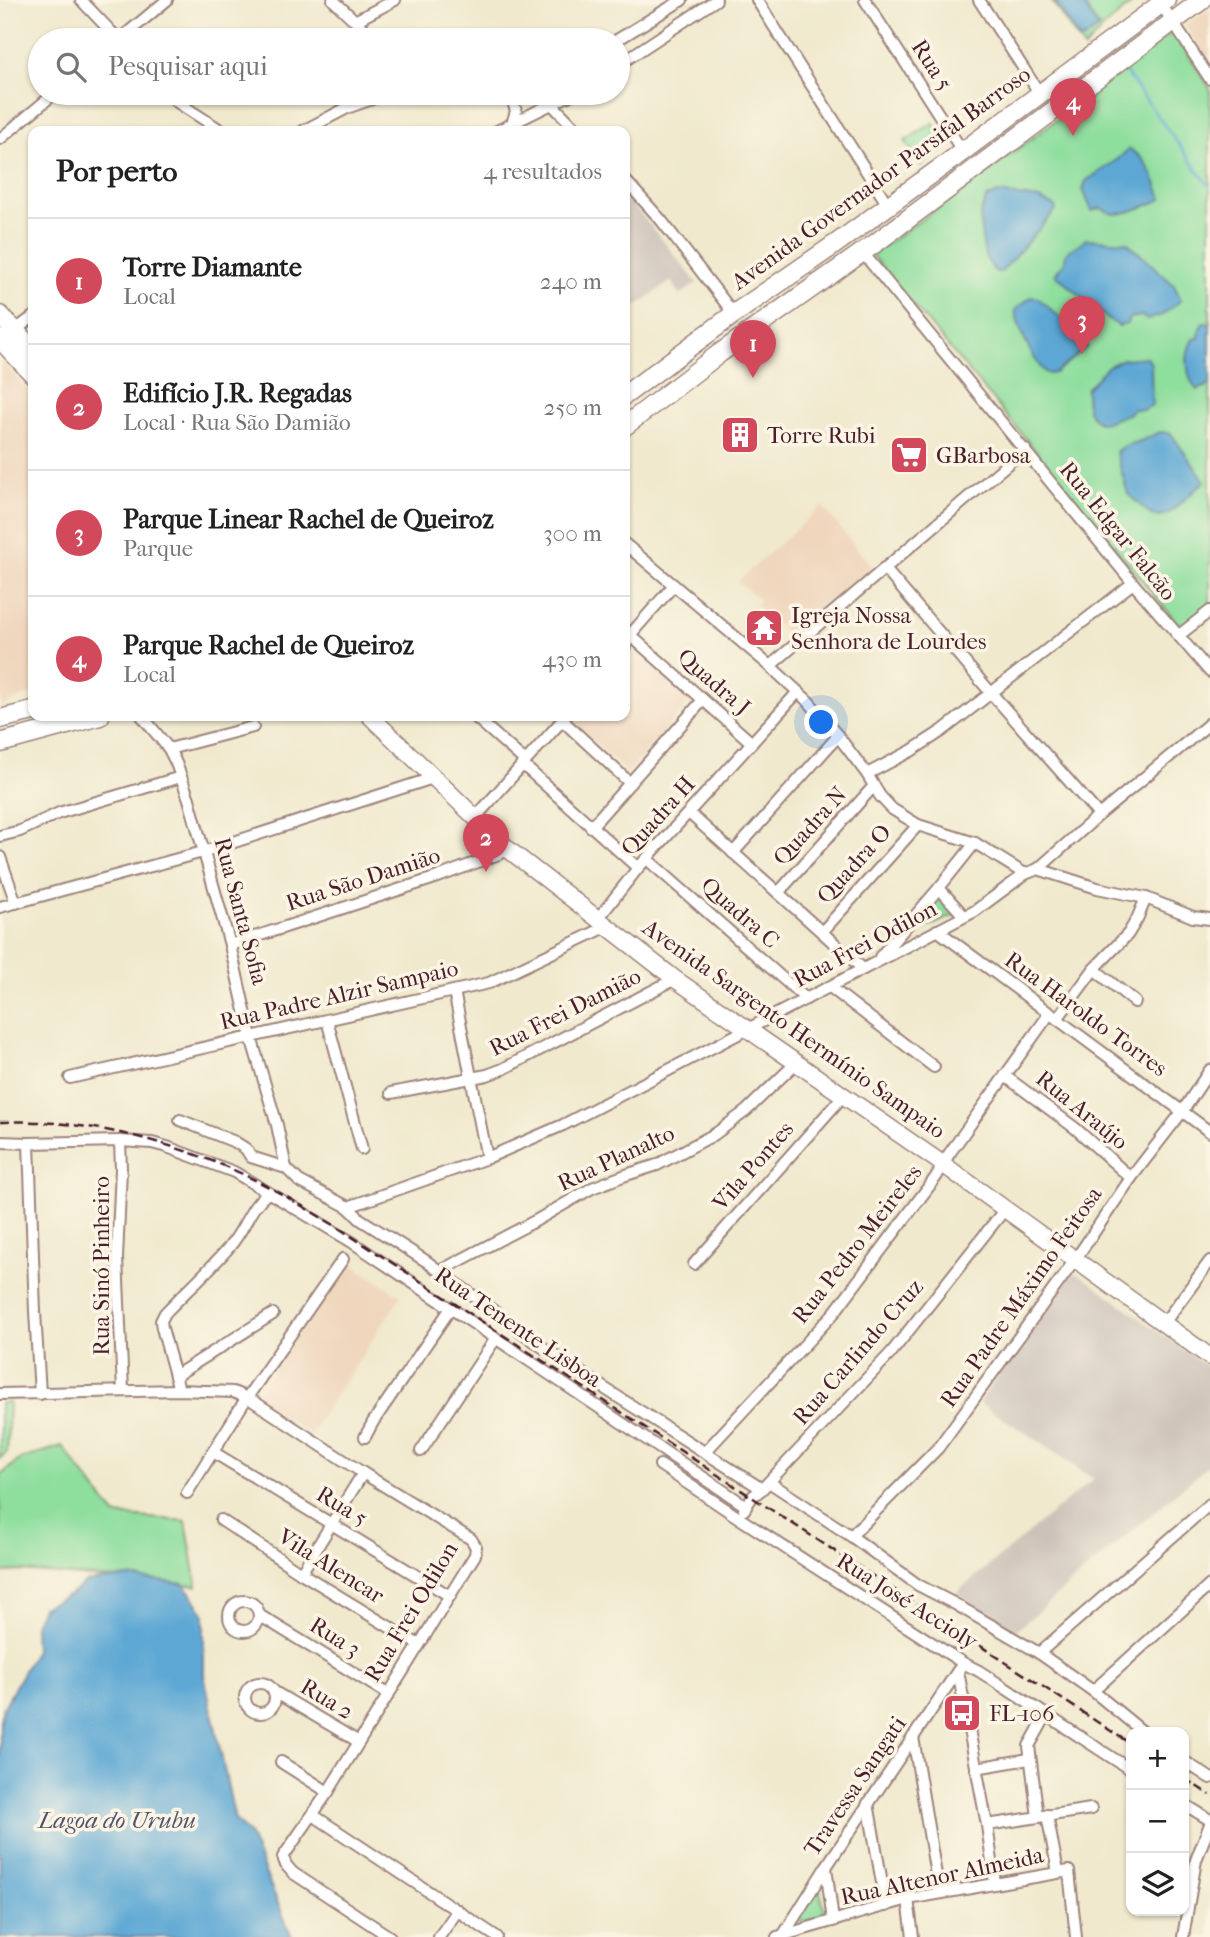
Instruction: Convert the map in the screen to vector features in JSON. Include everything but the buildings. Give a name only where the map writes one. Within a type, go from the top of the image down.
[{"type":"main road","name":"Avenida Governador Parsifal Barroso","points":[[630,422],[720,353],[863,253],[1202,0]]},
{"type":"main road","name":"Avenida Governador Parsifal Barroso","points":[[630,391],[958,155],[1163,2]]},
{"type":"main road","points":[[863,253],[860,241],[867,228],[936,178],[958,155]]},
{"type":"main road","points":[[0,315],[5,336],[27,348]]},
{"type":"main road","points":[[0,719],[28,712]]},
{"type":"main road","points":[[32,734],[33,721]]},
{"type":"main road","points":[[0,743],[81,721]]},
{"type":"main road","name":"Avenida Sargento Hermínio Sampaio","points":[[375,721],[509,850],[674,979],[944,1165],[1210,1357]]},
{"type":"street","points":[[81,0],[108,28]]},
{"type":"street","points":[[133,28],[167,0]]},
{"type":"street","points":[[333,0],[364,28]]},
{"type":"street","points":[[355,21],[395,0]]},
{"type":"street","points":[[630,32],[682,0]]},
{"type":"street","points":[[757,0],[888,205]]},
{"type":"street","name":"Rua 5","points":[[865,0],[958,155]]},
{"type":"street","points":[[979,0],[1040,94]]},
{"type":"street","points":[[630,57],[718,1]]},
{"type":"street","points":[[1163,2],[1172,21],[1210,79]]},
{"type":"street","points":[[0,139],[41,105]]},
{"type":"street","points":[[182,105],[214,126]]},
{"type":"street","points":[[314,126],[355,105]]},
{"type":"street","points":[[512,124],[516,111],[514,105]]},
{"type":"street","points":[[508,126],[550,105]]},
{"type":"street","points":[[553,105],[573,126]]},
{"type":"street","points":[[630,186],[661,220],[734,314]]},
{"type":"street","name":"Rua Edgar Falcão","points":[[863,253],[1133,583],[1210,672]]},
{"type":"street","points":[[5,336],[28,320]]},
{"type":"street","points":[[770,666],[1024,449]]},
{"type":"street","points":[[630,552],[674,585],[770,666],[816,709],[867,774],[873,787],[892,808],[918,825],[975,843],[1025,874]]},
{"type":"street","points":[[884,568],[1099,814]]},
{"type":"street","points":[[867,774],[942,731],[1133,583]]},
{"type":"street","points":[[630,635],[674,585]]},
{"type":"street","points":[[1178,636],[1210,611]]},
{"type":"street","name":"Quadra J","points":[[630,635],[752,743],[797,693]]},
{"type":"street","name":"Quadra H","points":[[591,827],[703,700]]},
{"type":"street","name":"Rua Santa Sofia","points":[[146,721],[169,749],[181,777],[230,945],[286,1168]]},
{"type":"street","points":[[483,721],[591,827],[638,868]]},
{"type":"street","points":[[475,818],[561,721]]},
{"type":"street","points":[[567,721],[630,783]]},
{"type":"street","name":"Rua Frei Odilon","points":[[348,1207],[487,1158],[563,1125],[975,911],[1025,874],[1038,869],[1099,814],[1210,723]]},
{"type":"street","points":[[169,749],[253,727]]},
{"type":"street","points":[[733,853],[838,737]]},
{"type":"street","name":"Quadra H","points":[[603,923],[638,868],[752,743]]},
{"type":"street","points":[[0,836],[20,831],[59,813],[181,777]]},
{"type":"street","points":[[0,907],[204,852],[433,778]]},
{"type":"street","name":"Quadra N","points":[[778,893],[873,787]]},
{"type":"street","name":"Quadra N","points":[[689,813],[863,969]]},
{"type":"street","name":"Quadra O","points":[[822,932],[918,825]]},
{"type":"street","points":[[876,961],[975,843]]},
{"type":"street","name":"Rua São Damião","points":[[230,945],[438,877],[509,850]]},
{"type":"street","points":[[0,857],[16,903]]},
{"type":"street","name":"Quadra C","points":[[647,859],[806,999]]},
{"type":"street","points":[[1038,869],[1097,888],[1146,898],[1193,917],[1210,919]]},
{"type":"street","points":[[939,888],[964,916]]},
{"type":"street","name":"Rua Pedro Meireles","points":[[705,1451],[834,1313],[944,1165],[1005,1076],[1094,970],[1129,934],[1146,898]]},
{"type":"street","name":"Rua Padre Alzir Sampaio","points":[[70,1077],[489,983],[603,923]]},
{"type":"street","name":"Rua Haroldo Torres","points":[[937,930],[1210,1132]]},
{"type":"street","points":[[1094,970],[1135,1002]]},
{"type":"street","name":"Rua Frei Damião","points":[[391,1093],[488,1075],[503,1069],[674,979]]},
{"type":"street","points":[[830,987],[934,1067]]},
{"type":"street","points":[[454,991],[487,1158]]},
{"type":"street","points":[[327,1020],[362,1149]]},
{"type":"street","name":"Rua Planalto","points":[[440,1271],[592,1188],[657,1165],[715,1134],[746,1111],[796,1063]]},
{"type":"street","name":"Rua Padre Máximo Feitosa","points":[[851,1536],[939,1448],[1210,1070]]},
{"type":"street","name":"Rua Araújo","points":[[1005,1076],[1075,1128],[1131,1178]]},
{"type":"street","name":"Vila Pontes","points":[[694,1264],[843,1096]]},
{"type":"street","name":"Rua José Accioly","points":[[180,1120],[234,1142],[246,1149],[251,1157],[286,1168],[299,1181],[348,1207],[360,1219],[440,1271],[604,1388],[705,1451],[851,1536],[918,1585],[1039,1653],[1093,1691],[1137,1727]]},
{"type":"street","points":[[0,1142],[120,1141]]},
{"type":"street","name":"Rua Tenente Lisboa","points":[[120,1141],[167,1147],[234,1172],[352,1242],[746,1506]]},
{"type":"street","name":"Rua Sinó Pinheiro","points":[[120,1141],[117,1258],[123,1391]]},
{"type":"street","points":[[29,1143],[40,1394]]},
{"type":"street","points":[[179,1390],[161,1321],[165,1313],[230,1247],[243,1229],[262,1190]]},
{"type":"street","name":"Rua Carlindo Cruz","points":[[738,1518],[752,1497],[891,1353],[1005,1209]]},
{"type":"street","points":[[187,1493],[246,1399],[343,1259]]},
{"type":"street","points":[[1164,1323],[1210,1261]]},
{"type":"street","points":[[365,1437],[452,1308]]},
{"type":"street","points":[[175,1376],[273,1314]]},
{"type":"street","points":[[421,1451],[496,1338]]},
{"type":"street","name":"Rua Frei Odilon","points":[[0,1394],[179,1390],[233,1392],[250,1399],[471,1539],[476,1547],[475,1555],[328,1792],[283,1857],[286,1865],[306,1883],[390,1937]]},
{"type":"street","name":"Rua 5","points":[[213,1452],[450,1596]]},
{"type":"street","name":"Rua José Accioly","points":[[660,1465],[960,1667],[979,1671],[1126,1767]]},
{"type":"street","points":[[300,1573],[363,1473]]},
{"type":"street","points":[[1039,1653],[1210,1504]]},
{"type":"street","name":"Vila Alencar","points":[[221,1520],[300,1573],[419,1645]]},
{"type":"street","points":[[1093,1691],[1210,1586]]},
{"type":"street","name":"Rua 3","points":[[259,1615],[388,1694]]},
{"type":"street","points":[[960,1667],[995,1883]]},
{"type":"street","name":"Travessa Sangati","points":[[782,1936],[960,1667]]},
{"type":"street","name":"Rua 2","points":[[273,1691],[359,1742]]},
{"type":"street","points":[[1046,1714],[1029,1746],[1030,1759],[1042,1816],[1064,1871],[1076,1937]]},
{"type":"street","points":[[913,1737],[939,1893]]},
{"type":"street","points":[[976,1768],[1030,1759]]},
{"type":"street","points":[[281,1762],[328,1792]]},
{"type":"street","points":[[1189,1764],[1210,1778]]},
{"type":"street","points":[[868,1803],[886,1906]]},
{"type":"street","points":[[1183,1937],[1196,1860],[1210,1822],[1189,1807]]},
{"type":"street","points":[[987,1825],[1091,1809]]},
{"type":"street","points":[[313,1815],[497,1937]]},
{"type":"street","points":[[826,1867],[833,1921]]},
{"type":"street","name":"Rua Altenor Almeida","points":[[782,1936],[908,1899],[1064,1871]]},
{"type":"street","points":[[908,1899],[913,1937]]},
{"type":"street","points":[[439,1937],[458,1910]]},
{"type":"shaded area","points":[[1210,9],[1210,63],[1185,25]]},
{"type":"shaded area","points":[[630,200],[697,283],[680,295],[671,281],[634,308],[630,302]]},
{"type":"shaded area","points":[[0,358],[28,392],[28,695],[0,708]]},
{"type":"shaded area","points":[[822,506],[872,567],[791,637],[756,605],[759,599],[737,582]]},
{"type":"shaded area","points":[[640,654],[691,699],[628,774],[572,722],[630,721],[632,655]]},
{"type":"shaded area","points":[[345,1260],[401,1296],[310,1434],[259,1399],[258,1393]]},
{"type":"shaded area","points":[[1069,1273],[1079,1274],[1210,1369],[1210,1464],[1014,1632],[956,1593],[1093,1479],[979,1403]]},
{"type":"green space","points":[[1051,0],[1136,0],[1103,28],[1084,49]]},
{"type":"green space","points":[[1168,35],[1176,35],[1210,88],[1210,605],[1181,628],[872,256],[991,171]]},
{"type":"green space","points":[[933,123],[948,145],[921,166],[905,141]]},
{"type":"green space","points":[[937,895],[958,914],[927,927],[891,949]]},
{"type":"green space","points":[[9,1402],[7,1452],[0,1458],[0,1403]]},
{"type":"green space","points":[[62,1446],[115,1515],[186,1521],[197,1586],[21,1571],[0,1572],[0,1476],[19,1460]]},
{"type":"green space","points":[[819,1888],[826,1916],[801,1923],[799,1919]]},
{"type":"water","points":[[1054,0],[1081,0],[1099,28],[1081,41]]},
{"type":"water","points":[[1129,149],[1146,164],[1162,199],[1122,213],[1111,213],[1100,208],[1092,211],[1083,190],[1086,181]]},
{"type":"water","points":[[998,193],[1039,199],[1055,206],[1056,210],[1001,272],[995,272],[985,256],[980,214],[987,198]]},
{"type":"water","points":[[1086,239],[1127,242],[1174,285],[1181,300],[1162,315],[1147,320],[1142,316],[1129,318],[1127,324],[1119,326],[1108,319],[1055,274],[1065,262],[1066,253]]},
{"type":"water","points":[[1031,297],[1038,298],[1083,338],[1087,347],[1055,373],[1047,373],[1039,366],[1019,325],[1015,310]]},
{"type":"water","points":[[1203,323],[1210,325],[1210,385],[1197,390],[1190,379],[1187,358],[1190,345],[1193,339],[1199,338]]},
{"type":"water","points":[[1147,357],[1151,364],[1152,405],[1143,410],[1133,409],[1128,414],[1103,423],[1093,418],[1087,405],[1086,389],[1107,367],[1123,359]]},
{"type":"water","points":[[1162,432],[1171,434],[1205,481],[1169,513],[1159,516],[1151,515],[1128,494],[1116,452],[1126,445]]},
{"type":"water","name":"Lagoa do Urubu","points":[[128,1577],[184,1584],[204,1613],[204,1675],[235,1820],[249,1834],[292,1937],[0,1937],[0,1720],[3,1709],[35,1650],[34,1626],[42,1607],[70,1595],[86,1582]]},
{"type":"waterway","points":[[1126,73],[1210,187]]},
{"type":"railway","points":[[0,1122],[65,1124],[130,1135],[195,1154],[275,1190],[334,1225],[1126,1741]]},
{"type":"railway","points":[[1189,1781],[1210,1795]]},
{"type":"place","name":"Parque Rachel de Queiroz","points":[[1073,136]]},
{"type":"place","name":"Parque Linear Rachel de Queiroz","points":[[1082,354]]},
{"type":"place","name":"Torre Diamante","points":[[753,378]]},
{"type":"place","name":"Torre Rubi","points":[[740,435]]},
{"type":"place","name":"GBarbosa","points":[[909,455]]},
{"type":"place","name":"Igreja Nossa Senhora de Lourdes","points":[[764,628]]},
{"type":"place","name":"Edifício J.R. Regadas","points":[[486,872]]},
{"type":"place","name":"FL-106","points":[[962,1713]]}]
